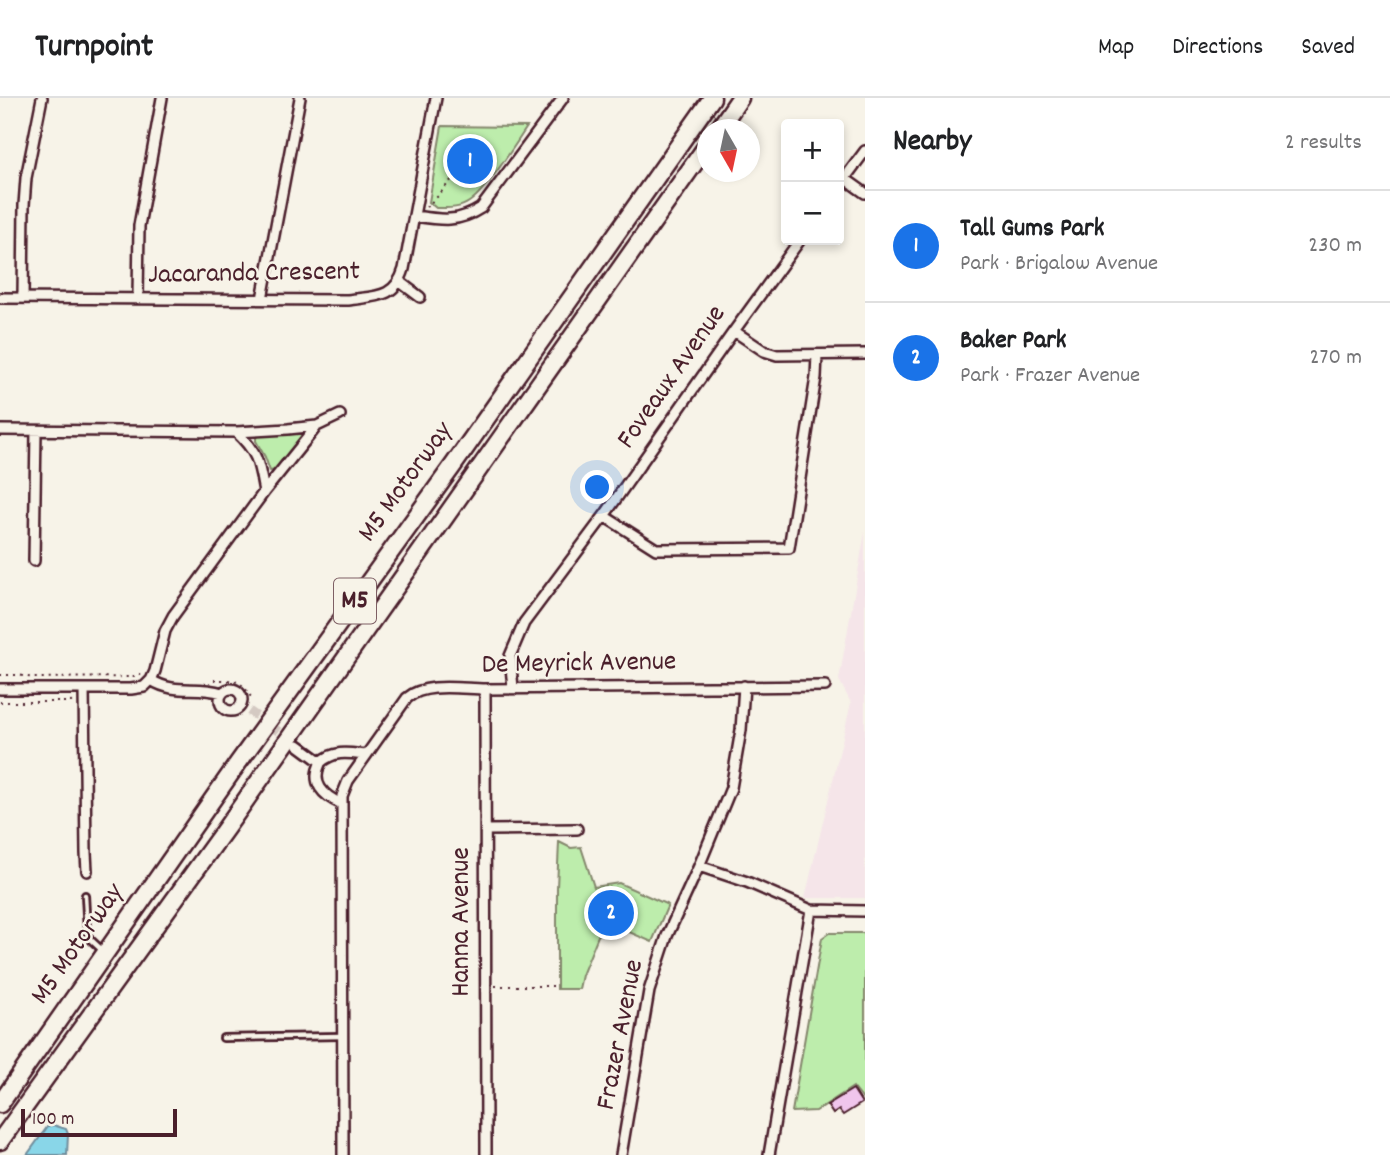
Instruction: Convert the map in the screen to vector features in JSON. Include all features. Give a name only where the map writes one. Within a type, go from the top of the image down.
[{"type":"highway","name":"M5 Motorway","points":[[0,1104],[238,763],[444,478],[712,98]]},
{"type":"highway","points":[[726,119],[740,98]]},
{"type":"highway","name":"M5 Motorway","points":[[0,1141],[234,817],[697,160]]},
{"type":"street","points":[[23,298],[26,178],[42,98]]},
{"type":"street","points":[[138,299],[139,226],[162,98]]},
{"type":"street","points":[[262,299],[300,98]]},
{"type":"street","name":"Jacaranda Crescent","points":[[0,298],[348,300],[391,291],[400,282],[436,98]]},
{"type":"street","points":[[415,216],[456,220],[481,208],[563,98]]},
{"type":"street","points":[[844,179],[865,151]]},
{"type":"street","points":[[844,183],[865,193]]},
{"type":"street","name":"Foveaux Avenue","points":[[513,688],[510,656],[524,623],[604,516],[796,245]]},
{"type":"street","points":[[400,282],[420,297]]},
{"type":"street","points":[[734,331],[773,354],[865,354]]},
{"type":"street","points":[[604,516],[656,549],[789,548],[816,377],[817,355]]},
{"type":"street","points":[[0,430],[236,432],[317,426],[340,415]]},
{"type":"street","points":[[0,690],[145,687],[149,676],[155,671],[165,631],[173,616],[264,492],[317,426]]},
{"type":"street","points":[[34,561],[36,431]]},
{"type":"street","points":[[236,432],[255,453],[264,492]]},
{"type":"street","points":[[149,676],[161,686],[169,688],[222,693]]},
{"type":"street","name":"Frazer Avenue","points":[[621,1155],[649,991],[667,936],[730,788],[741,730],[744,686]]},
{"type":"street","name":"De Meyrick Avenue","points":[[342,804],[348,781],[407,698],[416,691],[430,688],[825,686]]},
{"type":"street","points":[[228,688],[236,689],[242,695],[245,708],[232,711],[225,709],[220,699],[222,693],[228,688]]},
{"type":"street","points":[[85,689],[88,871]]},
{"type":"street","name":"Hanna Avenue","points":[[485,689],[486,1155]]},
{"type":"street","points":[[298,745],[321,762]]},
{"type":"street","points":[[343,1155],[342,804],[327,797],[319,786],[317,775],[321,762],[337,753],[366,755]]},
{"type":"street","points":[[486,830],[577,829]]},
{"type":"street","points":[[699,866],[747,882],[811,910],[865,911]]},
{"type":"street","points":[[769,1155],[811,910]]},
{"type":"lane","points":[[85,895],[86,925],[90,939],[106,953]]},
{"type":"lane","points":[[223,1038],[343,1036]]},
{"type":"path","points":[[415,216],[438,196],[452,179]]},
{"type":"path","points":[[0,675],[33,678],[136,677],[143,672],[149,676]]},
{"type":"path","points":[[0,702],[71,702],[73,699]]},
{"type":"path","points":[[486,986],[557,986]]},
{"type":"shaded area","points":[[865,532],[865,898],[805,898],[851,703],[839,680]]},
{"type":"green space","points":[[442,126],[527,127],[500,168],[476,196],[461,206],[436,208],[429,202]]},
{"type":"green space","points":[[301,432],[304,438],[276,470],[270,471],[256,436]]},
{"type":"green space","points":[[559,842],[571,848],[581,847],[594,887],[619,883],[668,905],[652,942],[604,921],[579,989],[557,989]]},
{"type":"green space","points":[[829,933],[865,933],[865,1102],[853,1087],[816,1111],[792,1112],[822,938]]},
{"type":"water","points":[[48,1126],[66,1129],[67,1155],[27,1155]]},
{"type":"building","points":[[853,1089],[862,1103],[843,1115],[839,1110],[833,1114],[827,1105]]},
{"type":"tunnel","points":[[249,711],[291,740]]},
{"type":"place","name":"Tall Gums Park","points":[[470,161]]},
{"type":"place","name":"Baker Park","points":[[611,913]]}]
